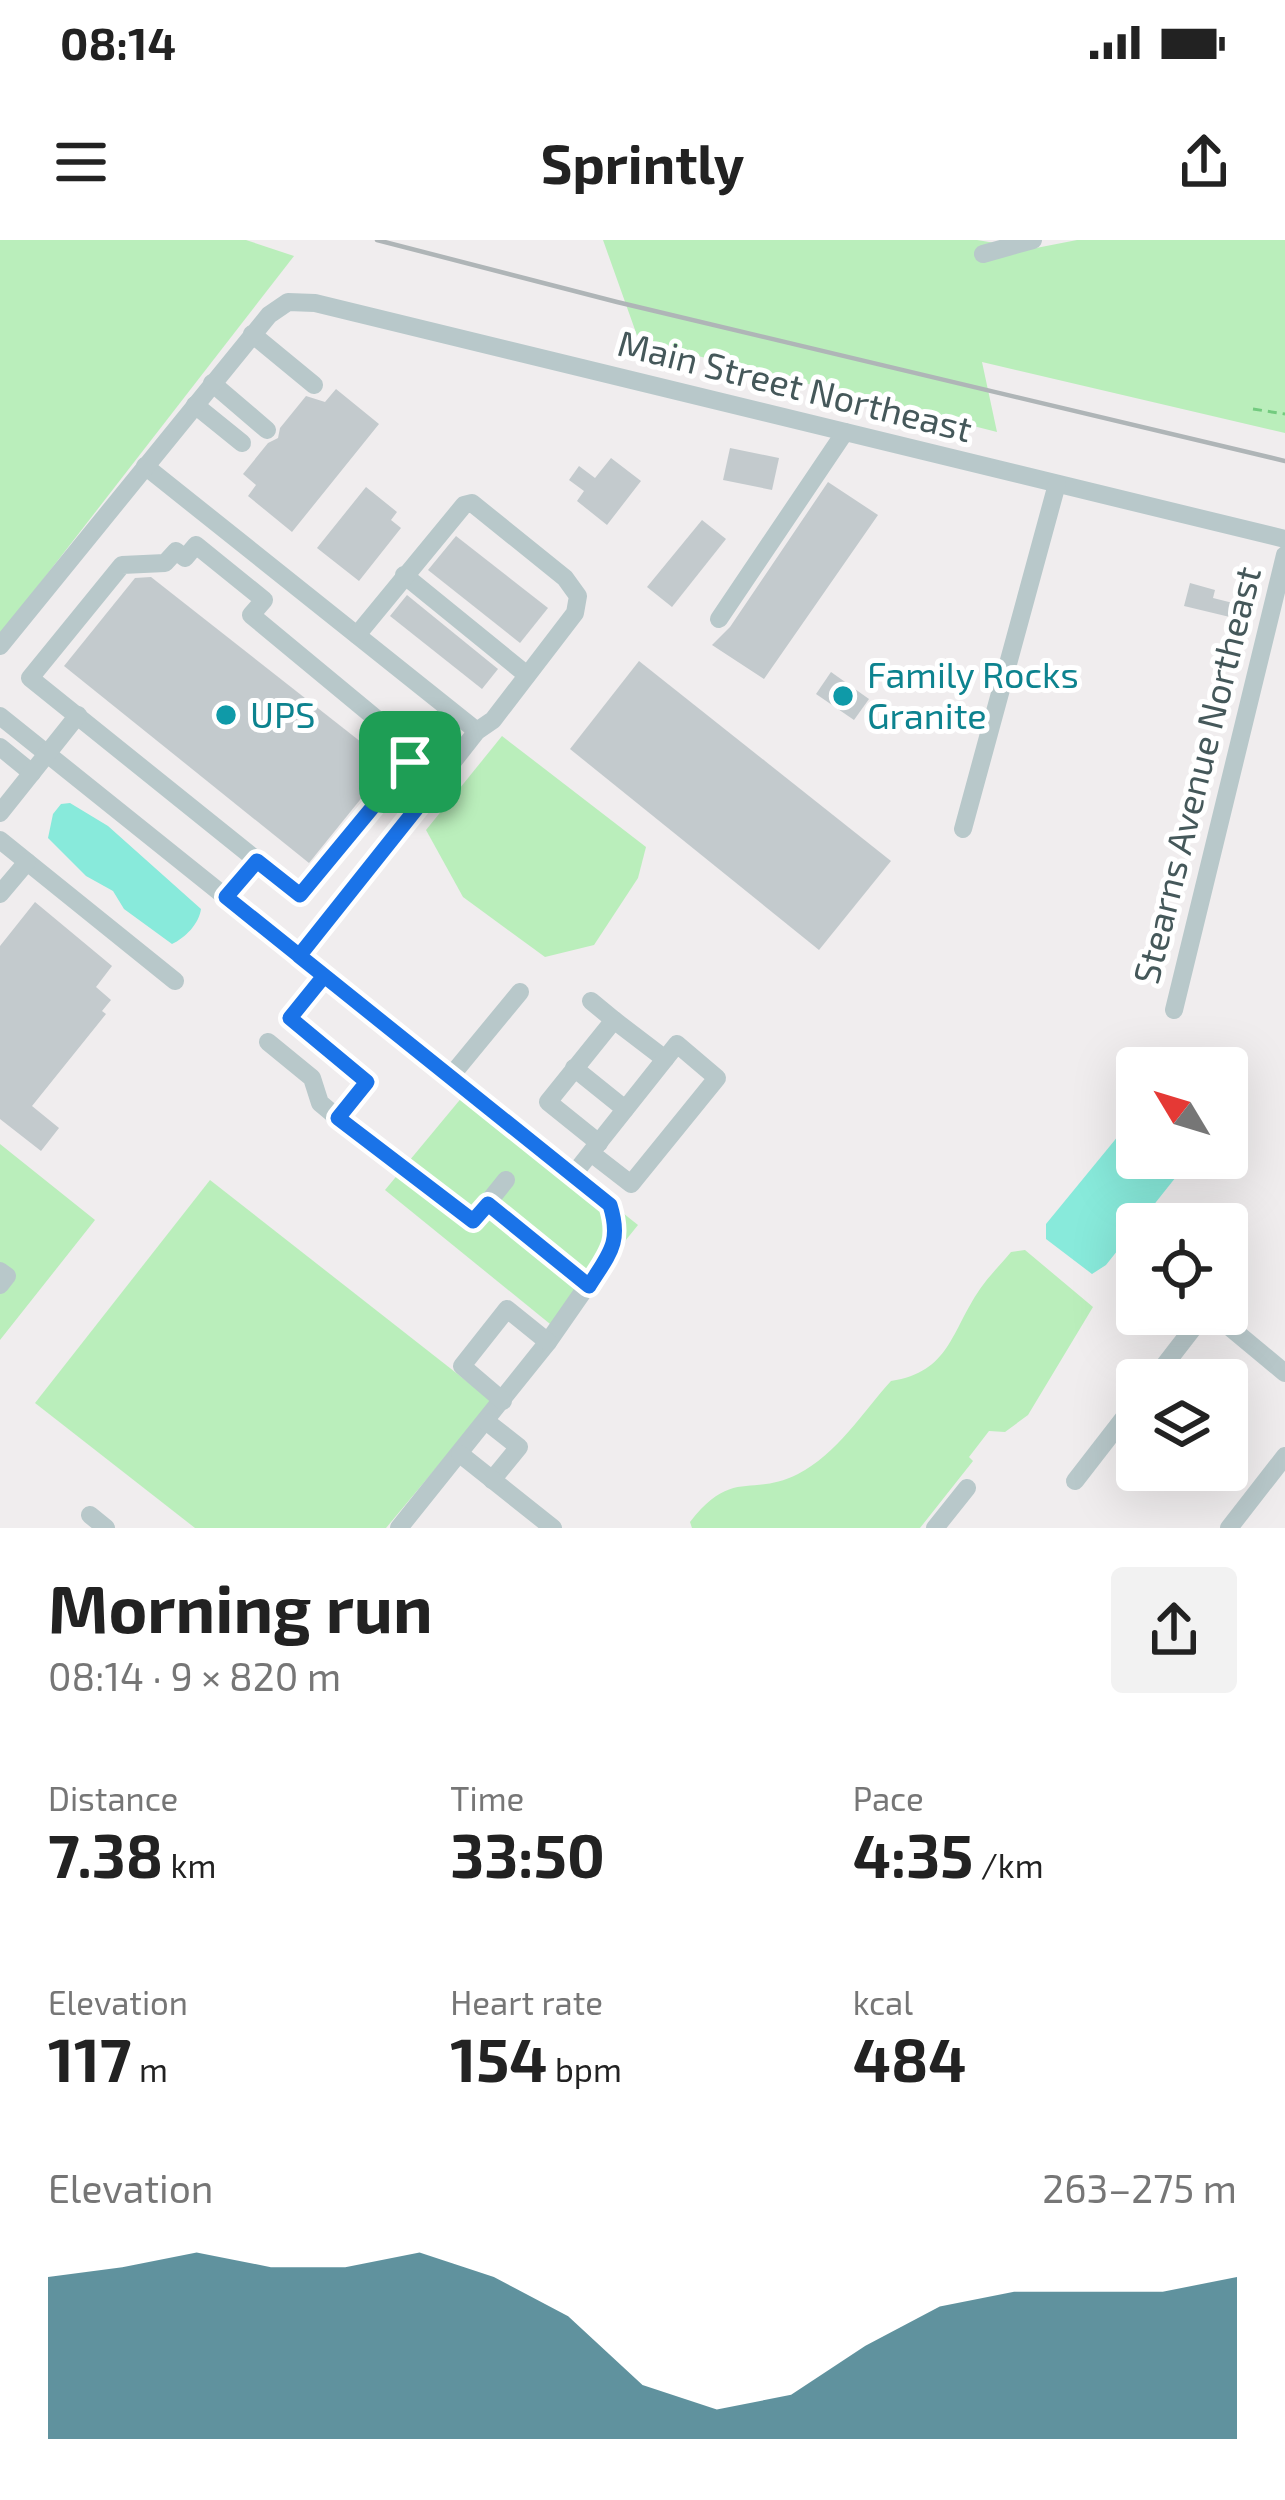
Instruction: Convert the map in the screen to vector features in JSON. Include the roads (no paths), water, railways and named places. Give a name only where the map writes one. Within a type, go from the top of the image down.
[{"type":"street","points":[[983,254],[1033,240]]},
{"type":"street","name":"Main Street Northeast","points":[[252,334],[288,302],[338,309],[1285,539]]},
{"type":"street","points":[[0,646],[252,334],[314,385]]},
{"type":"street","points":[[212,383],[267,430]]},
{"type":"street","points":[[195,405],[242,443]]},
{"type":"street","points":[[718,619],[845,433]]},
{"type":"street","points":[[145,466],[477,731]]},
{"type":"street","points":[[963,829],[1057,484]]},
{"type":"street","points":[[299,956],[477,731],[493,720],[575,613],[578,596],[565,578],[472,503],[464,505],[357,635]]},
{"type":"street","points":[[410,762],[300,895],[30,678],[122,565],[164,563],[176,551],[185,558],[196,545],[264,600],[251,615],[408,745],[410,762],[436,784]]},
{"type":"street","name":"Stearns Avenue Northeast","points":[[1174,1010],[1285,555]]},
{"type":"street","points":[[404,575],[527,675]]},
{"type":"street","points":[[0,813],[78,715]]},
{"type":"street","points":[[0,716],[610,1205],[617,1229],[612,1250],[589,1286],[487,1422],[399,1528]]},
{"type":"street","points":[[0,747],[32,772]]},
{"type":"street","points":[[0,840],[175,980]]},
{"type":"street","points":[[226,897],[257,861]]},
{"type":"street","points":[[0,894],[27,862]]},
{"type":"street","points":[[324,976],[290,1018],[367,1082],[338,1118]]},
{"type":"street","points":[[450,1077],[520,992]]},
{"type":"street","points":[[591,1001],[665,1059]]},
{"type":"street","points":[[573,1175],[595,1148],[677,1044],[717,1078],[631,1184],[595,1148],[548,1102],[614,1020]]},
{"type":"street","points":[[268,1042],[312,1078],[320,1103],[473,1221],[506,1180]]},
{"type":"street","points":[[574,1069],[625,1109]]},
{"type":"street","points":[[488,1204],[589,1286]]},
{"type":"street","points":[[0,1271],[7,1276],[0,1285]]},
{"type":"street","points":[[503,1401],[462,1366],[507,1309],[548,1342]]},
{"type":"street","points":[[1169,1359],[1188,1335]]},
{"type":"street","points":[[1239,1335],[1285,1373]]},
{"type":"street","points":[[487,1422],[519,1447],[492,1480]]},
{"type":"street","points":[[1075,1481],[1116,1428]]},
{"type":"street","points":[[460,1454],[553,1528]]},
{"type":"street","points":[[1229,1528],[1285,1456]]},
{"type":"street","points":[[935,1528],[967,1488]]},
{"type":"railway","points":[[377,240],[1285,461]]},
{"type":"place","name":"Family Rocks Granite","points":[[843,696]]},
{"type":"place","name":"UPS","points":[[226,715]]}]
